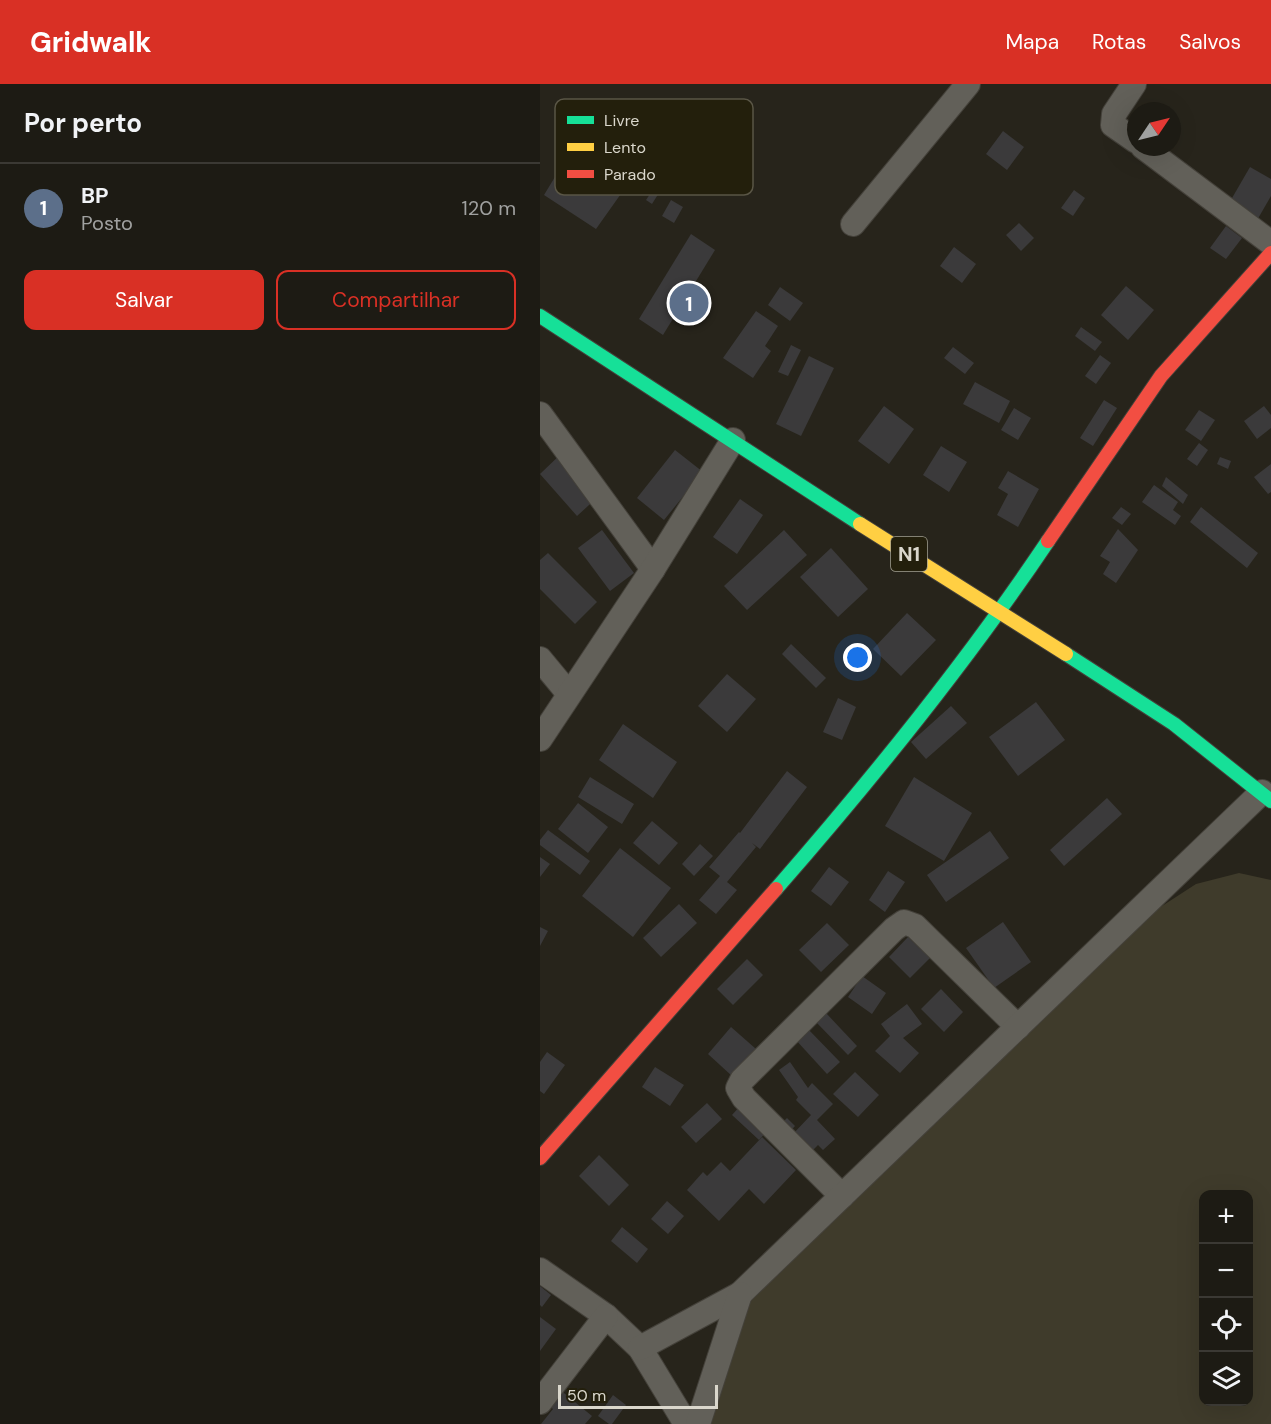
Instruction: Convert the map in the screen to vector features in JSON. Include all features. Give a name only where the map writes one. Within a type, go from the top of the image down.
[{"type":"main road","points":[[540,1158],[838,818],[1000,613],[1143,399],[1271,253]]},
{"type":"main road","name":"N1","points":[[540,316],[1000,613],[1171,719],[1266,797]]},
{"type":"street","points":[[853,224],[968,84]]},
{"type":"street","points":[[1127,135],[1113,125],[1113,114],[1134,84]]},
{"type":"street","points":[[1155,156],[1271,243]]},
{"type":"street","points":[[540,414],[653,569]]},
{"type":"street","points":[[540,739],[653,569],[734,440]]},
{"type":"street","points":[[540,659],[569,694]]},
{"type":"street","points":[[640,1348],[740,1294],[1018,1027],[1266,797]]},
{"type":"street","points":[[842,1196],[744,1098],[738,1088],[742,1080],[894,929],[904,922],[915,926],[1018,1027]]},
{"type":"street","points":[[540,1270],[606,1316],[640,1348],[686,1424]]},
{"type":"street","points":[[698,1424],[740,1294]]},
{"type":"street","points":[[540,1402],[606,1316]]},
{"type":"shaded area","points":[[1239,873],[1271,880],[1271,1424],[707,1424],[747,1298],[1142,919],[1196,884]]},
{"type":"building","points":[[1003,131],[1024,147],[1007,170],[986,154]]},
{"type":"building","points":[[1250,167],[1271,179],[1271,196],[1256,222],[1228,205]]},
{"type":"building","points":[[555,177],[555,195],[620,195],[596,229],[544,195]]},
{"type":"building","points":[[1074,190],[1085,198],[1073,216],[1061,208]]},
{"type":"building","points":[[649,195],[658,195],[652,204],[646,200]]},
{"type":"building","points":[[671,200],[683,207],[674,223],[662,216]]},
{"type":"building","points":[[1019,223],[1034,238],[1021,251],[1006,235]]},
{"type":"building","points":[[1226,226],[1242,238],[1226,259],[1210,248]]},
{"type":"building","points":[[691,234],[715,250],[663,335],[639,319]]},
{"type":"building","points":[[954,247],[976,264],[962,283],[940,266]]},
{"type":"building","points":[[1126,286],[1154,310],[1128,340],[1101,315]]},
{"type":"building","points":[[780,287],[803,303],[790,321],[768,305]]},
{"type":"building","points":[[756,311],[778,326],[765,346],[771,351],[753,378],[723,358]]},
{"type":"building","points":[[1081,327],[1102,342],[1095,351],[1075,336]]},
{"type":"building","points":[[791,345],[801,350],[788,376],[778,372]]},
{"type":"building","points":[[953,347],[974,363],[965,374],[944,358]]},
{"type":"building","points":[[1100,355],[1111,363],[1096,384],[1085,376]]},
{"type":"building","points":[[809,356],[834,368],[801,436],[776,424]]},
{"type":"building","points":[[975,382],[1010,401],[999,423],[963,404]]},
{"type":"building","points":[[1104,400],[1117,408],[1093,446],[1080,438]]},
{"type":"building","points":[[884,406],[914,429],[889,464],[858,441]]},
{"type":"building","points":[[1264,406],[1271,415],[1271,428],[1257,439],[1244,421]]},
{"type":"building","points":[[1014,408],[1031,418],[1018,440],[1001,430]]},
{"type":"building","points":[[1199,410],[1215,420],[1201,441],[1185,430]]},
{"type":"building","points":[[1199,443],[1208,450],[1197,466],[1187,459]]},
{"type":"building","points":[[941,446],[967,462],[949,492],[923,475]]},
{"type":"building","points":[[675,450],[703,472],[664,520],[637,498]]},
{"type":"building","points":[[563,452],[600,495],[577,516],[540,474]]},
{"type":"building","points":[[1220,457],[1231,461],[1228,469],[1217,464]]},
{"type":"building","points":[[1271,464],[1271,492],[1268,494],[1254,477]]},
{"type":"building","points":[[1008,471],[1039,489],[1018,527],[997,515],[1008,494],[998,488]]},
{"type":"building","points":[[1166,477],[1188,495],[1183,504],[1162,486]]},
{"type":"building","points":[[1154,485],[1178,502],[1173,510],[1181,516],[1175,525],[1142,502]]},
{"type":"building","points":[[740,499],[763,515],[737,554],[713,537]]},
{"type":"building","points":[[1121,507],[1131,514],[1122,525],[1112,518]]},
{"type":"building","points":[[1201,507],[1258,553],[1247,568],[1190,522]]},
{"type":"building","points":[[1118,529],[1138,550],[1116,583],[1103,574],[1110,562],[1100,556]]},
{"type":"building","points":[[602,530],[634,573],[610,591],[578,548]]},
{"type":"building","points":[[784,530],[807,555],[747,610],[724,586]]},
{"type":"building","points":[[831,548],[868,589],[838,617],[800,577]]},
{"type":"building","points":[[548,553],[597,602],[575,624],[540,589],[540,560]]},
{"type":"building","points":[[907,613],[936,640],[901,676],[873,649]]},
{"type":"building","points":[[791,644],[826,678],[816,688],[782,654]]},
{"type":"building","points":[[727,674],[756,699],[727,732],[698,706]]},
{"type":"building","points":[[838,698],[856,707],[842,740],[823,732]]},
{"type":"building","points":[[1036,702],[1065,740],[1018,776],[989,737]]},
{"type":"building","points":[[951,706],[967,723],[926,759],[911,742]]},
{"type":"building","points":[[623,724],[677,762],[653,798],[599,760]]},
{"type":"building","points":[[787,771],[807,787],[760,849],[752,843],[756,847],[727,882],[737,890],[716,914],[699,900],[720,876],[709,867],[740,833]]},
{"type":"building","points":[[590,777],[634,804],[622,824],[578,797]]},
{"type":"building","points":[[914,777],[972,813],[944,861],[885,826]]},
{"type":"building","points":[[1107,798],[1122,814],[1064,866],[1050,850]]},
{"type":"building","points":[[578,803],[608,827],[588,853],[558,829]]},
{"type":"building","points":[[652,821],[678,843],[659,865],[633,843]]},
{"type":"building","points":[[548,830],[590,861],[580,875],[540,845],[540,840]]},
{"type":"building","points":[[990,831],[1009,858],[946,902],[927,875]]},
{"type":"building","points":[[700,844],[713,856],[694,876],[682,864]]},
{"type":"building","points":[[620,848],[671,888],[633,937],[582,896]]},
{"type":"building","points":[[540,857],[550,864],[540,877]]},
{"type":"building","points":[[829,867],[849,882],[831,906],[811,891]]},
{"type":"building","points":[[888,871],[905,882],[885,912],[869,900]]},
{"type":"building","points":[[679,904],[697,923],[661,957],[643,938]]},
{"type":"building","points":[[1003,922],[1031,962],[994,988],[966,948]]},
{"type":"building","points":[[827,923],[849,945],[821,972],[799,950]]},
{"type":"building","points":[[540,927],[548,931],[540,946]]},
{"type":"building","points":[[908,937],[930,958],[910,978],[889,957]]},
{"type":"building","points":[[747,959],[763,975],[733,1005],[717,989]]},
{"type":"building","points":[[862,976],[886,993],[872,1014],[848,997]]},
{"type":"building","points":[[941,989],[963,1012],[944,1032],[921,1009]]},
{"type":"building","points":[[907,1004],[922,1024],[903,1038],[919,1053],[900,1073],[875,1051],[890,1036],[881,1024]]},
{"type":"building","points":[[826,1013],[857,1046],[848,1055],[816,1022]]},
{"type":"building","points":[[731,1027],[756,1049],[732,1076],[708,1054]]},
{"type":"building","points":[[807,1028],[840,1062],[827,1074],[795,1039]]},
{"type":"building","points":[[547,1052],[565,1065],[544,1094],[540,1091],[540,1062]]},
{"type":"building","points":[[790,1062],[808,1088],[812,1083],[833,1104],[817,1120],[835,1139],[823,1150],[818,1145],[811,1152],[793,1134],[811,1115],[796,1100],[798,1097],[779,1070]]},
{"type":"building","points":[[655,1067],[684,1085],[670,1106],[642,1087]]},
{"type":"building","points":[[855,1072],[879,1095],[858,1117],[833,1094]]},
{"type":"building","points":[[707,1103],[722,1119],[696,1143],[681,1127]]},
{"type":"building","points":[[740,1106],[767,1131],[759,1140],[732,1115]]},
{"type":"building","points":[[787,1118],[795,1126],[786,1136],[777,1128]]},
{"type":"building","points":[[762,1137],[796,1170],[764,1204],[749,1189],[719,1221],[687,1190],[703,1172],[707,1176],[721,1162],[730,1171]]},
{"type":"building","points":[[599,1155],[629,1185],[609,1206],[579,1176]]},
{"type":"building","points":[[667,1201],[684,1216],[668,1234],[651,1219]]},
{"type":"building","points":[[622,1227],[648,1249],[637,1263],[611,1241]]},
{"type":"building","points":[[540,1286],[551,1295],[542,1307],[540,1305]]},
{"type":"building","points":[[540,1317],[556,1329],[540,1351]]},
{"type":"building","points":[[559,1389],[592,1416],[585,1424],[541,1424],[553,1409],[547,1404]]},
{"type":"building","points":[[613,1395],[626,1405],[612,1424],[609,1424],[598,1416]]},
{"type":"traffic: fast","points":[[540,316],[860,524]]},
{"type":"traffic: fast","points":[[776,889],[918,719],[985,631],[1048,541]]},
{"type":"traffic: fast","points":[[1066,654],[1174,724],[1271,801]]},
{"type":"traffic: slow","points":[[860,524],[1066,654]]},
{"type":"traffic: jam","points":[[1048,541],[1161,376],[1271,253]]},
{"type":"traffic: jam","points":[[540,1158],[776,889]]},
{"type":"place","name":"BP","points":[[689,303]]}]
